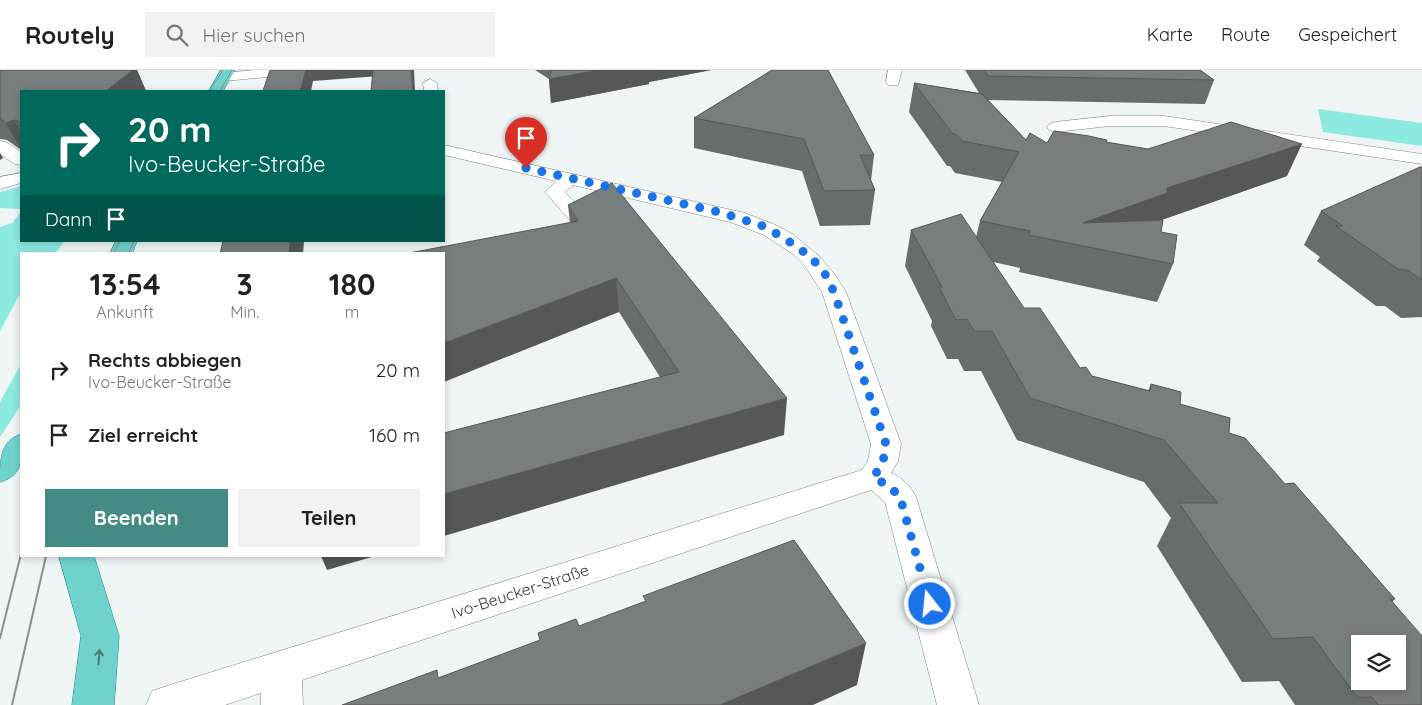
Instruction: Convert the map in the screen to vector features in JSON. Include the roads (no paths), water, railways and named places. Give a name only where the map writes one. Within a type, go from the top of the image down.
[{"type":"main road","points":[[217,90],[226,73]]},
{"type":"main road","points":[[0,471],[20,445]]},
{"type":"main road","points":[[76,557],[100,636],[93,705]]},
{"type":"street","points":[[226,73],[278,72],[280,70]]},
{"type":"street","points":[[1055,127],[1110,121],[1164,121],[1422,159]]},
{"type":"street","points":[[0,146],[20,159]]},
{"type":"street","points":[[445,150],[745,219],[784,238],[811,257],[825,274],[834,292],[886,444],[883,462],[873,478],[888,485],[900,497],[958,705]]},
{"type":"street","points":[[0,183],[20,178]]},
{"type":"street","points":[[570,178],[554,192],[582,222]]},
{"type":"street","name":"Ivo-Beucker-Straße","points":[[167,705],[282,687],[873,478]]},
{"type":"tram line","points":[[211,90],[223,70]]},
{"type":"tram line","points":[[221,90],[232,70]]},
{"type":"tram line","points":[[114,252],[119,242]]},
{"type":"tram line","points":[[129,252],[134,242]]},
{"type":"tram line","points":[[0,638],[20,557]]},
{"type":"tram line","points":[[12,705],[46,557]]}]
